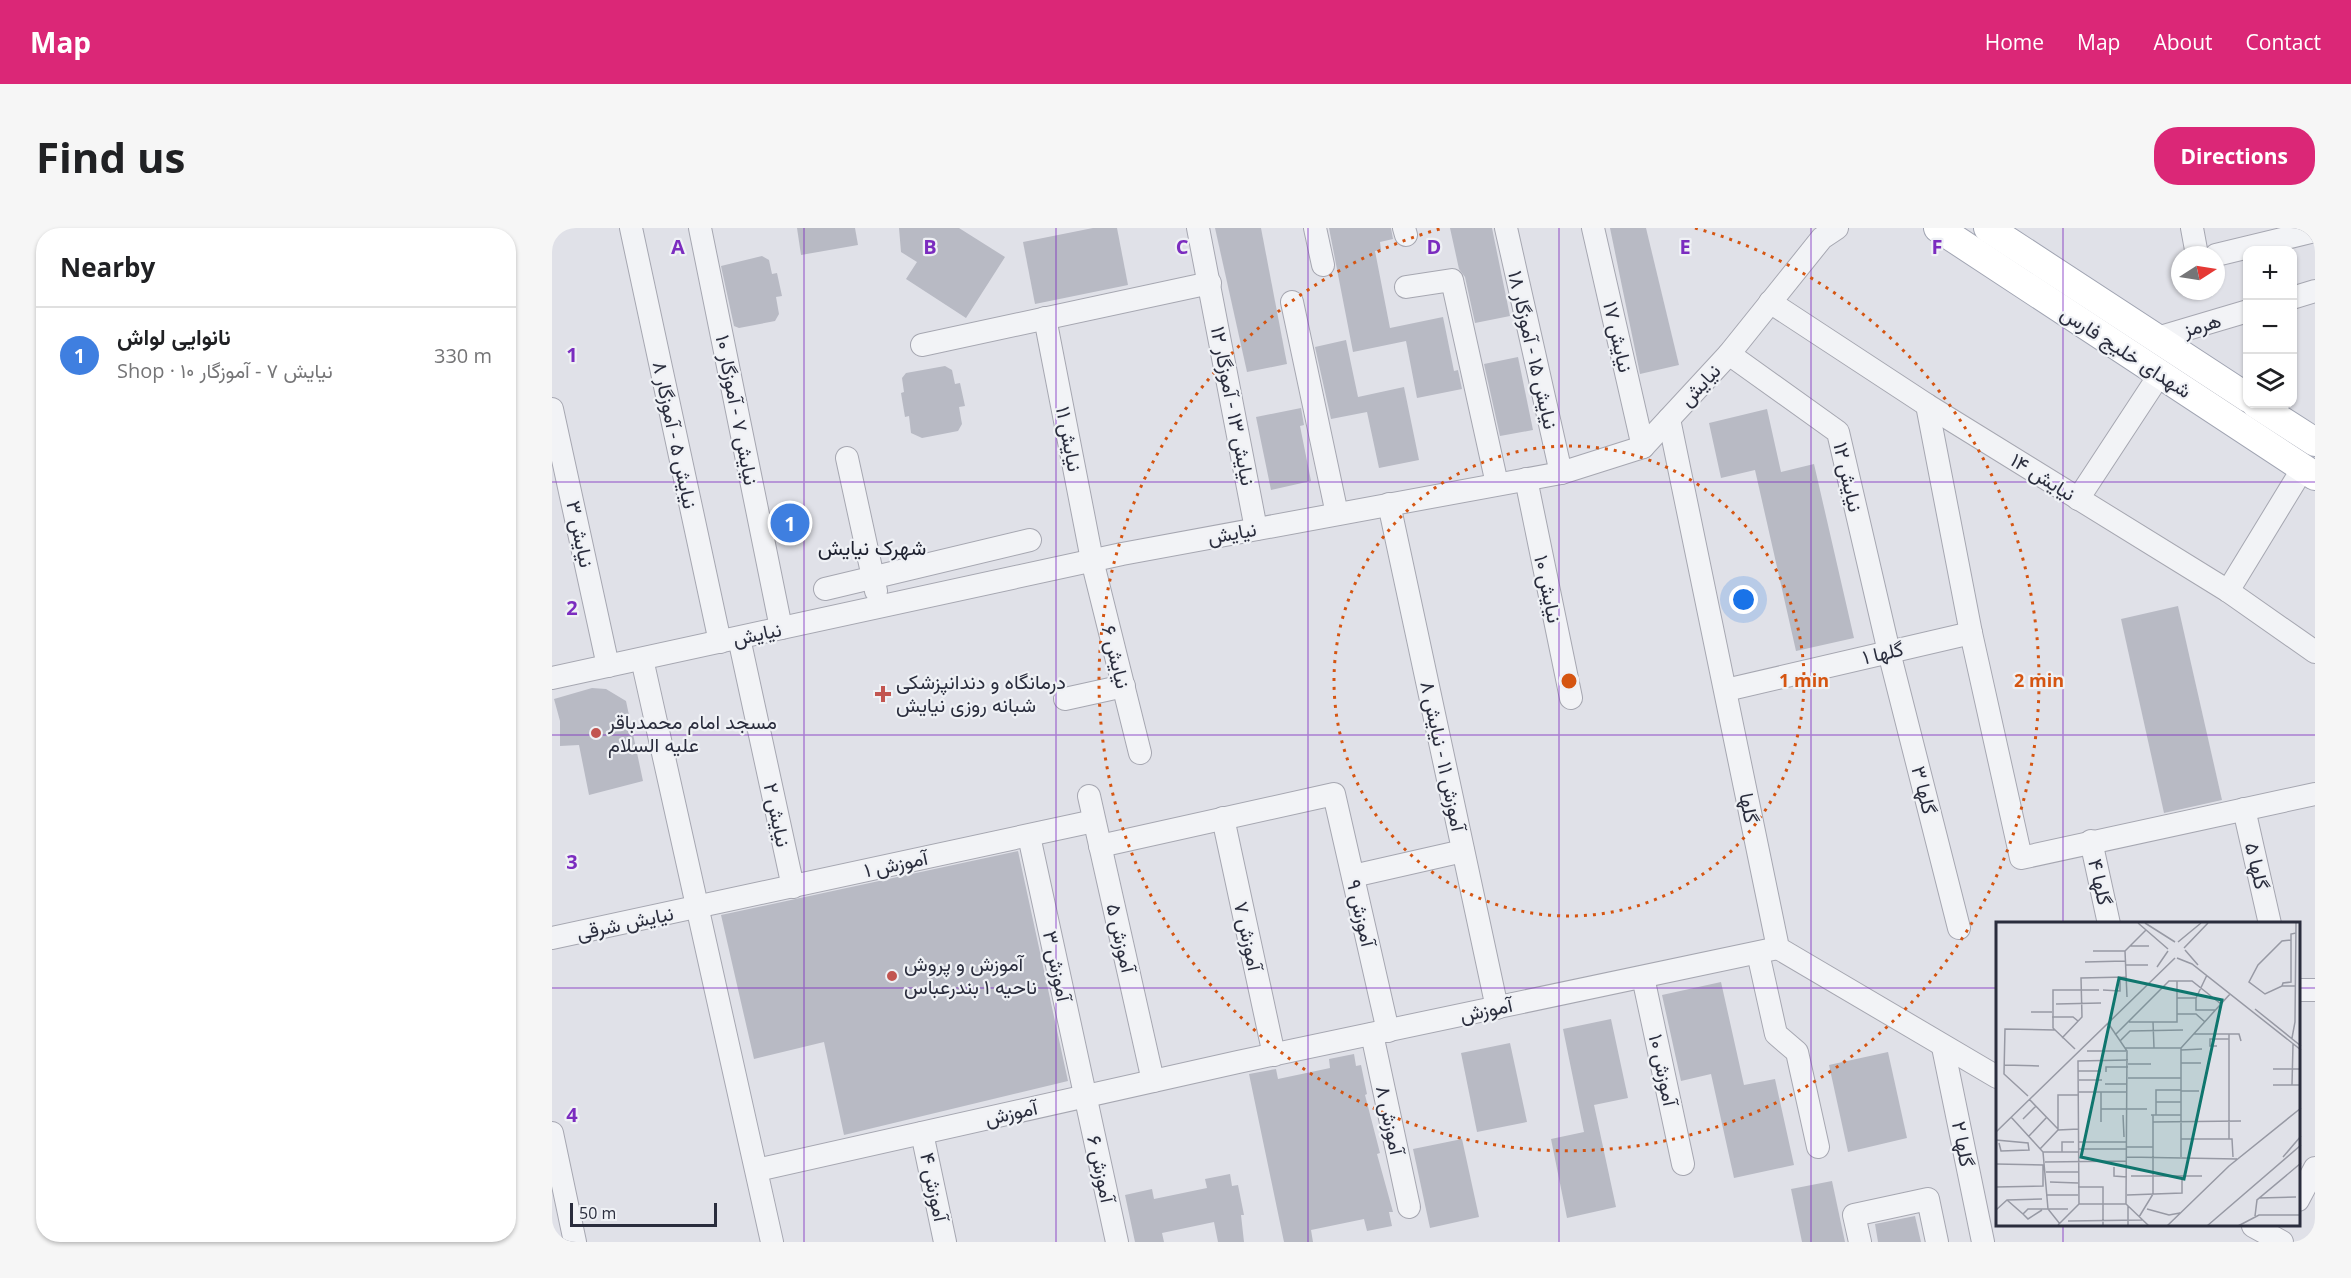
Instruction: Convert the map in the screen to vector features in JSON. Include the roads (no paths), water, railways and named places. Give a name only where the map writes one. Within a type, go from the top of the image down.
[{"type":"main road","name":"شهدای خلیج فارس","points":[[1938,228],[2309,472]]},
{"type":"main road","name":"شهدای خلیج فارس","points":[[1988,228],[2243,395]]},
{"type":"main road","points":[[2262,408],[2315,442]]},
{"type":"street","name":"نیایش ۵ - آموزگار ۸","points":[[631,228],[730,640]]},
{"type":"street","name":"نیایش ۷ - آموزگار ۱۰","points":[[700,228],[781,628]]},
{"type":"street","name":"نیایش ۱۳ - آموزگار ۱۲","points":[[1198,228],[1256,529]]},
{"type":"street","points":[[1315,228],[1323,265]]},
{"type":"street","name":"نیایش ۱۵ - آموزگار ۱۸","points":[[1506,228],[1561,473]]},
{"type":"street","name":"نیایش ۱۷","points":[[1593,228],[1643,447]]},
{"type":"street","points":[[2192,228],[2195,246]]},
{"type":"street","name":"نیایش","points":[[552,678],[1092,560],[1561,473],[1643,447],[1729,354],[1828,231]]},
{"type":"street","points":[[2225,253],[2315,231]]},
{"type":"street","points":[[1406,287],[1452,280],[1497,484]]},
{"type":"street","points":[[922,345],[1210,283]]},
{"type":"street","points":[[2297,296],[2315,291]]},
{"type":"street","points":[[1292,302],[1337,514]]},
{"type":"street","name":"نیایش ۱۴","points":[[1770,302],[1927,405],[2228,591],[2315,652]]},
{"type":"street","name":"هرمز","points":[[2157,338],[2243,312]]},
{"type":"street","name":"نیایش ۱۱","points":[[1045,318],[1092,560]]},
{"type":"street","name":"نیایش ۱۲","points":[[1729,354],[1838,432],[1888,652]]},
{"type":"street","points":[[2078,499],[2160,374]]},
{"type":"street","points":[[1927,405],[1971,633],[2021,858],[2315,794]]},
{"type":"street","name":"نیایش ۳","points":[[552,409],[608,666]]},
{"type":"street","name":"گلها","points":[[1669,419],[1726,690],[1768,950],[1776,1034],[1797,1052],[1818,1147]]},
{"type":"street","points":[[847,458],[879,607]]},
{"type":"street","points":[[2228,591],[2309,472]]},
{"type":"street","name":"نیایش ۱۰","points":[[1526,479],[1571,698]]},
{"type":"street","name":"آموزش ۱۱ - نیایش ۸","points":[[1389,504],[1497,1008]]},
{"type":"street","points":[[825,589],[1030,540]]},
{"type":"street","name":"نیایش ۶","points":[[1092,560],[1140,753]]},
{"type":"street","name":"گلها ۱","points":[[1726,690],[1971,633]]},
{"type":"street","name":"نیایش ۲","points":[[730,640],[793,887]]},
{"type":"street","name":"گلها ۳","points":[[1888,652],[1959,928]]},
{"type":"street","points":[[642,659],[772,1242]]},
{"type":"street","points":[[1065,699],[1124,686]]},
{"type":"street","name":"آموزش ۹","points":[[1223,818],[1334,794],[1353,876],[1380,1033]]},
{"type":"street","name":"آموزش ۵","points":[[1089,796],[1153,1081]]},
{"type":"street","name":"گلها ۵","points":[[2244,809],[2270,922]]},
{"type":"street","points":[[1100,846],[1223,818]]},
{"type":"street","name":"آموزش ۷","points":[[1223,818],[1274,1055]]},
{"type":"street","name":"آموزش ۱","points":[[698,908],[1094,821]]},
{"type":"street","name":"آموزش ۳","points":[[1029,836],[1085,1096]]},
{"type":"street","name":"گلها ۴","points":[[2091,841],[2109,922]]},
{"type":"street","points":[[1353,876],[1463,851]]},
{"type":"street","name":"نیایش شرقی","points":[[552,938],[698,908]]},
{"type":"street","points":[[1768,950],[1996,1076]]},
{"type":"street","name":"آموزش","points":[[757,1170],[1153,1081],[1768,950]]},
{"type":"street","name":"آموزش ۱۰","points":[[1643,977],[1683,1164]]},
{"type":"street","name":"آموزش ۸","points":[[1380,1033],[1409,1207]]},
{"type":"street","name":"گلها ۲","points":[[1943,1047],[1983,1242]]},
{"type":"street","name":"آموزش ۶","points":[[1085,1096],[1117,1242]]},
{"type":"street","points":[[552,1133],[566,1229]]},
{"type":"street","name":"آموزش ۴","points":[[922,1133],[945,1242]]},
{"type":"street","points":[[2300,1196],[2315,1168]]},
{"type":"street","points":[[1860,1242],[1854,1215],[1928,1199],[1937,1242]]},
{"type":"street","points":[[2256,1227],[2282,1236]]},
{"type":"place","name":"نانوایی لواش","points":[[790,523]]},
{"type":"place","name":"درمانگاه و دندانپزشکی شبانه روزی نیایش","points":[[883,694]]},
{"type":"place","name":"مسجد امام محمدباقر علیه السلام","points":[[596,733]]},
{"type":"place","name":"آموزش و پروش ناحیه ۱ بندرعباس","points":[[892,976]]},
{"type":"district","name":"شهرک نیایش","points":[[872,548]]}]
